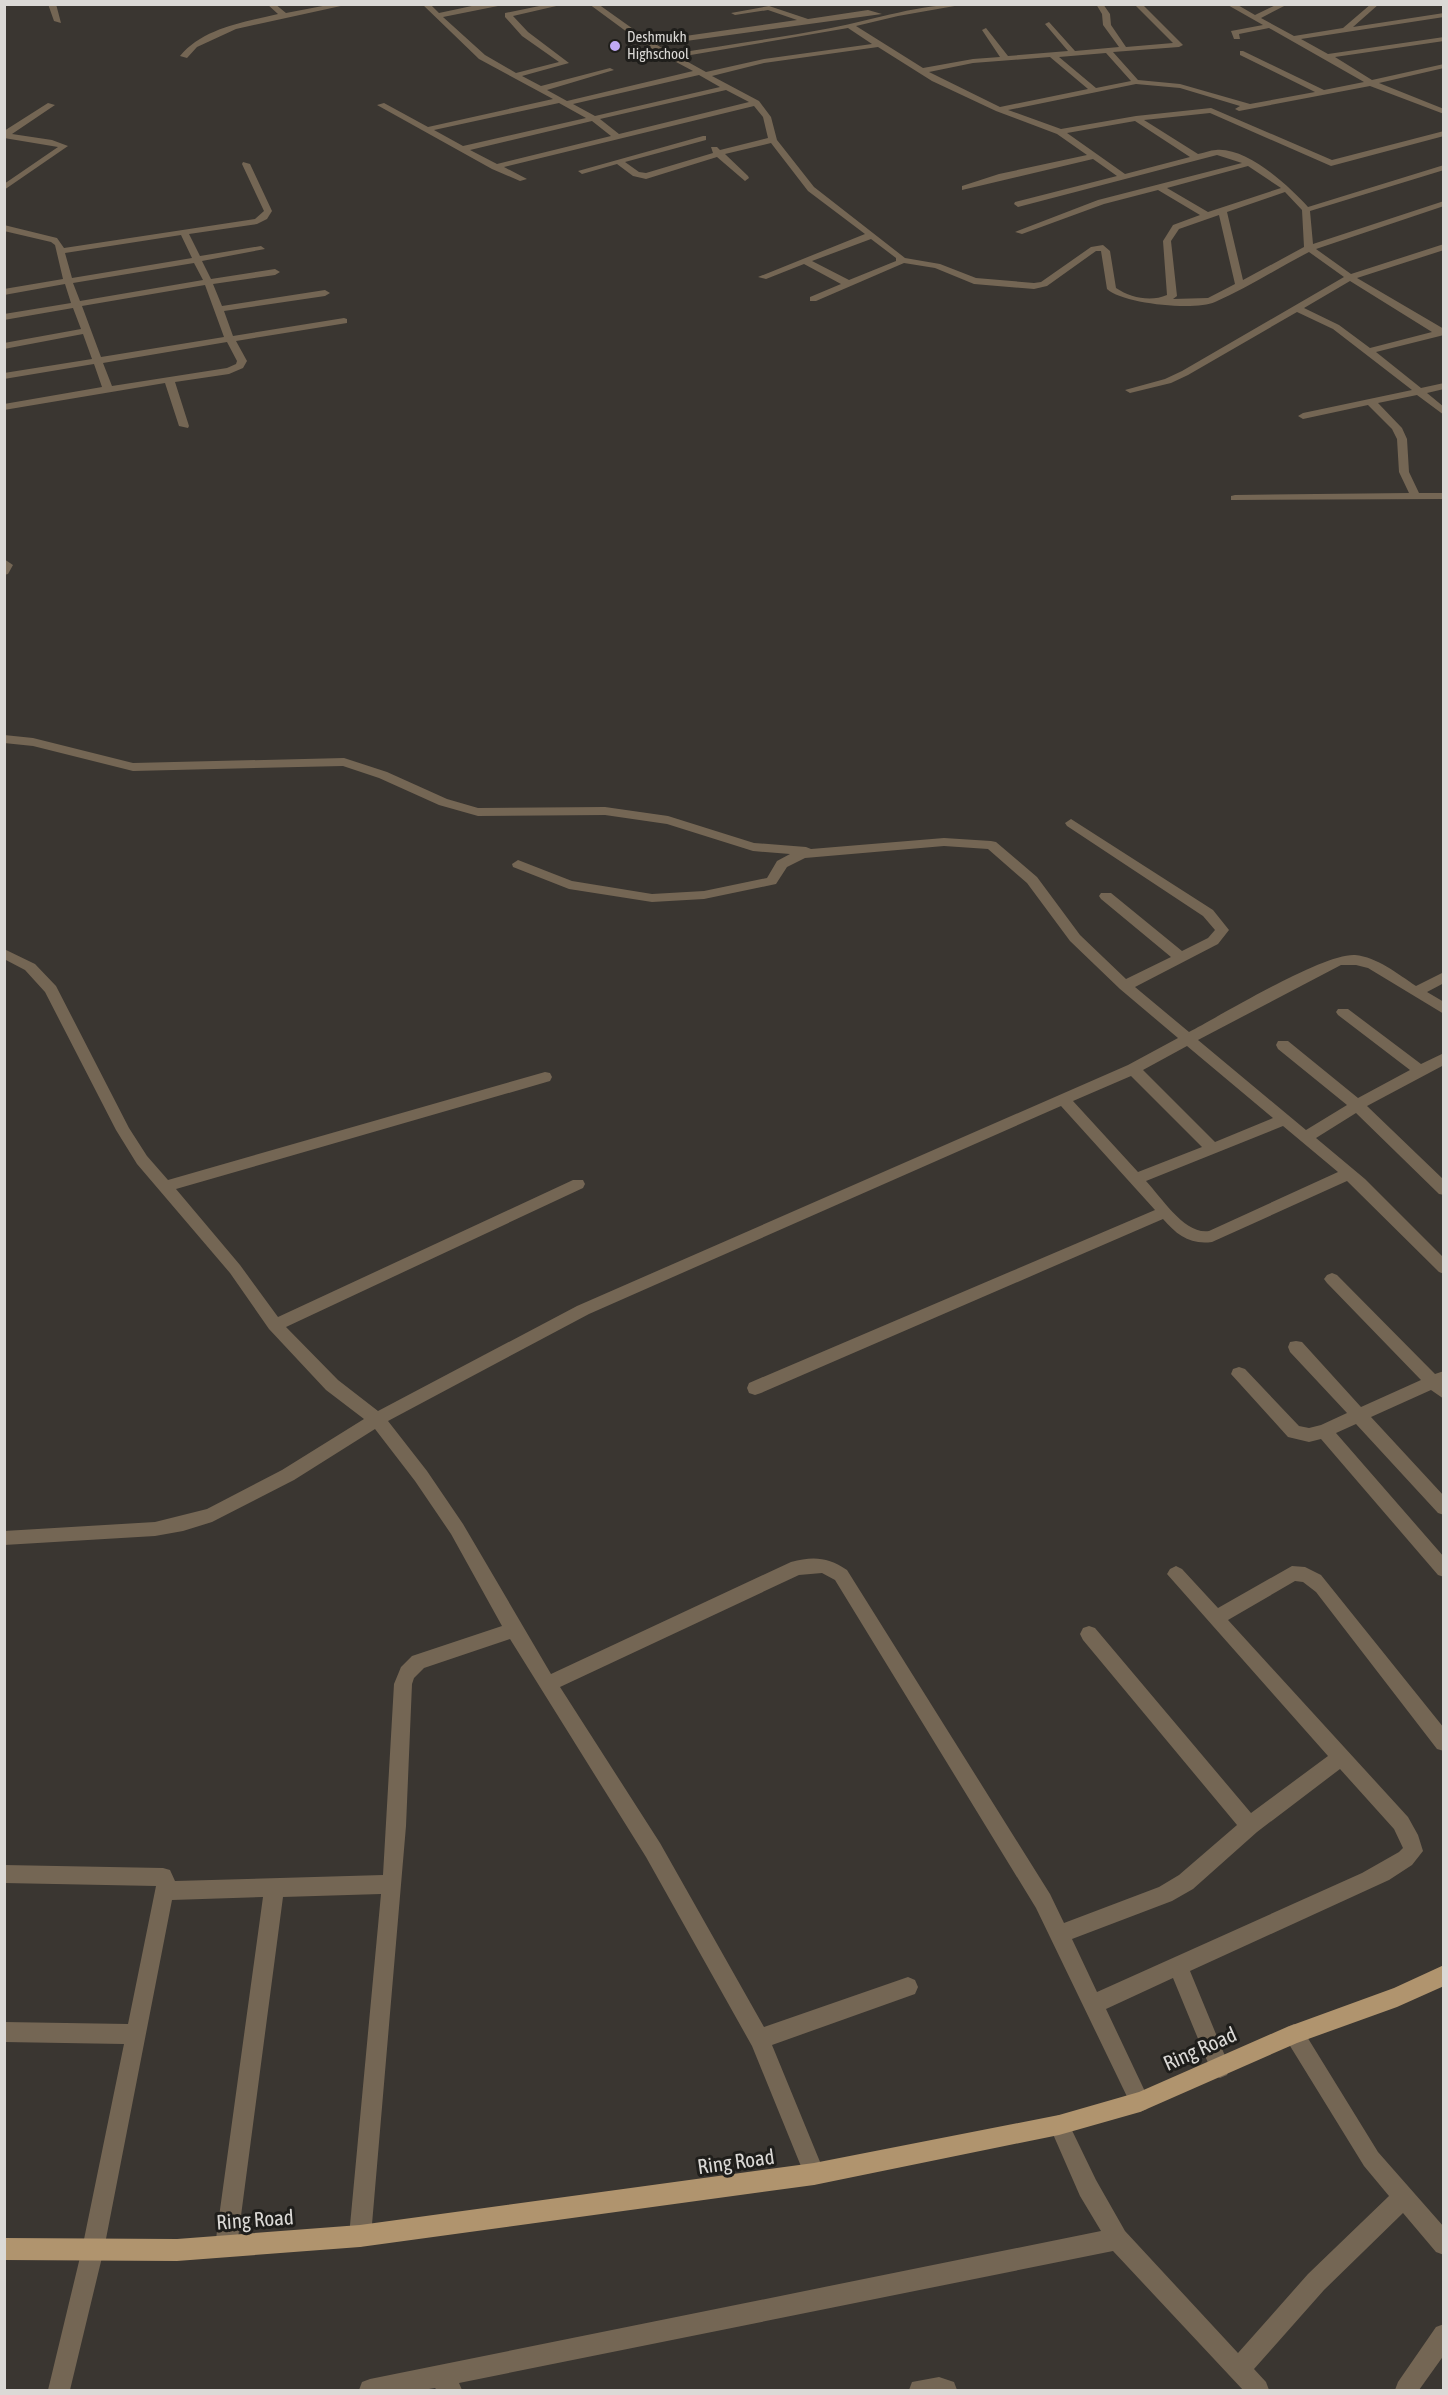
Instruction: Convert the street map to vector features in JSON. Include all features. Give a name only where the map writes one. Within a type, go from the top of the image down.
[{"type":"main road","name":"Ring Road","points":[[4,2249],[177,2250],[360,2236],[814,2174],[1059,2125],[1140,2102],[1294,2034],[1397,1997],[1443,1975]]},
{"type":"street","points":[[52,4],[58,21]]},
{"type":"street","points":[[270,4],[286,17]]},
{"type":"street","points":[[184,56],[192,45],[216,33],[347,4]]},
{"type":"street","points":[[425,4],[482,57],[593,118],[617,137]]},
{"type":"street","points":[[438,16],[489,5],[505,4]]},
{"type":"street","points":[[516,75],[565,63],[525,34],[508,15],[562,4]]},
{"type":"street","points":[[594,6],[612,4]]},
{"type":"street","points":[[759,4],[807,21]]},
{"type":"street","points":[[735,13],[789,4]]},
{"type":"street","points":[[672,56],[832,30],[963,4]]},
{"type":"street","points":[[1099,4],[1106,14],[1107,25],[1124,49]]},
{"type":"street","points":[[921,71],[965,62],[1179,45],[1137,4]]},
{"type":"street","points":[[1229,4],[1328,57],[1371,83],[1443,112]]},
{"type":"street","points":[[1254,18],[1286,4]]},
{"type":"street","points":[[1347,28],[1376,4]]},
{"type":"street","points":[[594,6],[650,44],[756,103],[767,117],[773,140],[812,189],[897,253],[901,260]]},
{"type":"street","points":[[650,44],[873,12],[884,18]]},
{"type":"street","points":[[1293,38],[1443,15]]},
{"type":"street","points":[[821,19],[832,30]]},
{"type":"street","points":[[1049,24],[1073,53]]},
{"type":"street","points":[[850,26],[921,71],[999,109],[1060,132],[1124,177]]},
{"type":"street","points":[[1237,37],[1234,33],[1269,26]]},
{"type":"street","points":[[987,30],[1005,58]]},
{"type":"street","points":[[1328,57],[1443,39]]},
{"type":"street","points":[[429,129],[764,61],[879,45]]},
{"type":"street","points":[[1107,51],[1136,82]]},
{"type":"street","points":[[1243,53],[1324,93]]},
{"type":"street","points":[[1052,55],[1094,90]]},
{"type":"street","points":[[1221,113],[1443,66]]},
{"type":"street","points":[[540,89],[610,70]]},
{"type":"street","points":[[999,109],[1136,82],[1159,81],[1188,87],[1249,107]]},
{"type":"street","points":[[461,149],[729,87]]},
{"type":"street","points":[[1423,104],[1443,99]]},
{"type":"street","points":[[582,171],[618,161],[756,103]]},
{"type":"street","points":[[5,135],[51,105]]},
{"type":"street","points":[[381,105],[429,129],[495,167],[523,179]]},
{"type":"street","points":[[1060,132],[1197,110],[1221,113],[1331,163],[1443,134]]},
{"type":"street","points":[[1136,118],[1196,157]]},
{"type":"street","points":[[495,167],[617,137],[694,129],[745,178]]},
{"type":"street","points":[[4,188],[64,146],[5,135]]},
{"type":"street","points":[[618,161],[636,174],[646,176],[740,147],[773,140]]},
{"type":"street","points":[[1018,204],[1222,152],[1276,179],[1287,189],[1306,210],[1309,248]]},
{"type":"street","points":[[965,188],[999,177],[1095,156]]},
{"type":"street","points":[[60,251],[249,223],[264,217],[268,211],[246,164]]},
{"type":"street","points":[[1019,232],[1101,202],[1247,164]]},
{"type":"street","points":[[1306,210],[1443,168]]},
{"type":"street","points":[[1158,186],[1206,215]]},
{"type":"street","points":[[1159,301],[1172,296],[1167,241],[1176,227],[1287,189]]},
{"type":"street","points":[[813,299],[901,260],[937,266],[974,280],[1034,286],[1044,284],[1094,249],[1103,248],[1106,251],[1112,289],[1120,295],[1159,301],[1210,302],[1309,248],[1335,237],[1443,204]]},
{"type":"street","points":[[1222,210],[1240,285]]},
{"type":"street","points":[[4,228],[54,240],[59,244],[68,281],[108,389]]},
{"type":"street","points":[[4,407],[230,371],[240,366],[242,361],[230,339],[208,282],[184,233]]},
{"type":"street","points":[[763,277],[872,235]]},
{"type":"street","points":[[1130,390],[1168,381],[1185,373],[1350,277],[1443,247]]},
{"type":"street","points":[[1309,248],[1350,277],[1442,332]]},
{"type":"street","points":[[4,292],[261,249]]},
{"type":"street","points":[[805,261],[849,284]]},
{"type":"street","points":[[4,317],[275,272]]},
{"type":"street","points":[[219,309],[325,293]]},
{"type":"street","points":[[1297,308],[1336,327],[1443,412]]},
{"type":"street","points":[[4,376],[344,321]]},
{"type":"street","points":[[4,346],[86,331]]},
{"type":"street","points":[[1369,351],[1442,332]]},
{"type":"street","points":[[169,379],[183,426]]},
{"type":"street","points":[[1303,416],[1443,386]]},
{"type":"street","points":[[1370,401],[1402,440],[1404,472],[1416,497]]},
{"type":"street","points":[[1236,498],[1443,496]]},
{"type":"street","points":[[4,562],[8,565],[4,572]]},
{"type":"street","points":[[4,739],[33,742],[133,767],[344,762],[443,802],[478,812],[606,811],[668,820],[753,847],[822,852],[894,848],[944,842],[991,845],[1032,880],[1075,938],[1125,986],[1348,1174],[1443,1268]]},
{"type":"street","points":[[1071,823],[1215,919],[1222,930],[1220,935],[1201,948],[1125,986]]},
{"type":"street","points":[[518,864],[569,885],[652,898],[668,898],[704,895],[771,881],[777,876],[782,865],[790,859],[822,852]]},
{"type":"street","points":[[1106,896],[1180,957]]},
{"type":"street","points":[[4,953],[30,967],[51,989],[123,1130],[164,1187],[236,1269],[275,1325],[332,1385],[377,1419],[421,1476],[457,1529],[548,1684],[653,1850],[759,2039],[814,2174]]},
{"type":"street","points":[[4,1538],[155,1529],[183,1524],[212,1515],[288,1475],[377,1419],[583,1310],[1133,1069],[1285,987],[1339,961],[1365,962],[1417,991],[1443,1009]]},
{"type":"street","points":[[1417,991],[1443,977]]},
{"type":"street","points":[[1343,1012],[1421,1071]]},
{"type":"street","points":[[1283,1045],[1357,1105],[1443,1190]]},
{"type":"street","points":[[1306,1137],[1357,1105],[1443,1058]]},
{"type":"street","points":[[1133,1069],[1212,1148]]},
{"type":"street","points":[[164,1187],[545,1077]]},
{"type":"street","points":[[1063,1099],[1183,1231],[1192,1236],[1200,1238],[1212,1236],[1348,1174]]},
{"type":"street","points":[[1136,1179],[1284,1120]]},
{"type":"street","points":[[275,1325],[578,1184]]},
{"type":"street","points":[[755,1388],[1166,1212]]},
{"type":"street","points":[[1239,1374],[1294,1432],[1309,1435],[1324,1431],[1440,1383],[1332,1279]]},
{"type":"street","points":[[1296,1347],[1443,1508]]},
{"type":"street","points":[[1324,1431],[1443,1570]]},
{"type":"street","points":[[548,1684],[791,1570],[813,1564],[827,1565],[841,1575],[1043,1901],[1140,2102]]},
{"type":"street","points":[[1217,1617],[1292,1574],[1301,1572],[1311,1576],[1322,1587],[1443,1743]]},
{"type":"street","points":[[1093,2004],[1401,1863],[1413,1851],[1411,1841],[1401,1823],[1176,1574]]},
{"type":"street","points":[[360,2236],[398,1827],[403,1684],[406,1673],[418,1662],[516,1629]]},
{"type":"street","points":[[1089,1634],[1250,1826]]},
{"type":"street","points":[[1059,1934],[1165,1894],[1186,1882],[1250,1826],[1341,1757]]},
{"type":"street","points":[[4,1874],[163,1877],[166,1883],[93,2249],[59,2391]]},
{"type":"street","points":[[164,1891],[392,1884]]},
{"type":"street","points":[[226,2246],[274,1888]]},
{"type":"street","points":[[1178,1967],[1220,2068]]},
{"type":"street","points":[[759,2039],[908,1987]]},
{"type":"street","points":[[4,2032],[137,2034]]},
{"type":"street","points":[[1294,2034],[1371,2159],[1443,2244]]},
{"type":"street","points":[[1059,2125],[1088,2188],[1117,2239],[1258,2391]]},
{"type":"street","points":[[1238,2370],[1316,2282],[1403,2198]]},
{"type":"street","points":[[370,2391],[446,2384],[1117,2239]]},
{"type":"street","points":[[1406,2391],[1443,2335]]},
{"type":"street","points":[[920,2391],[939,2388],[946,2391]]},
{"type":"place","name":"Deshmukh Highschool","points":[[615,46]]}]
